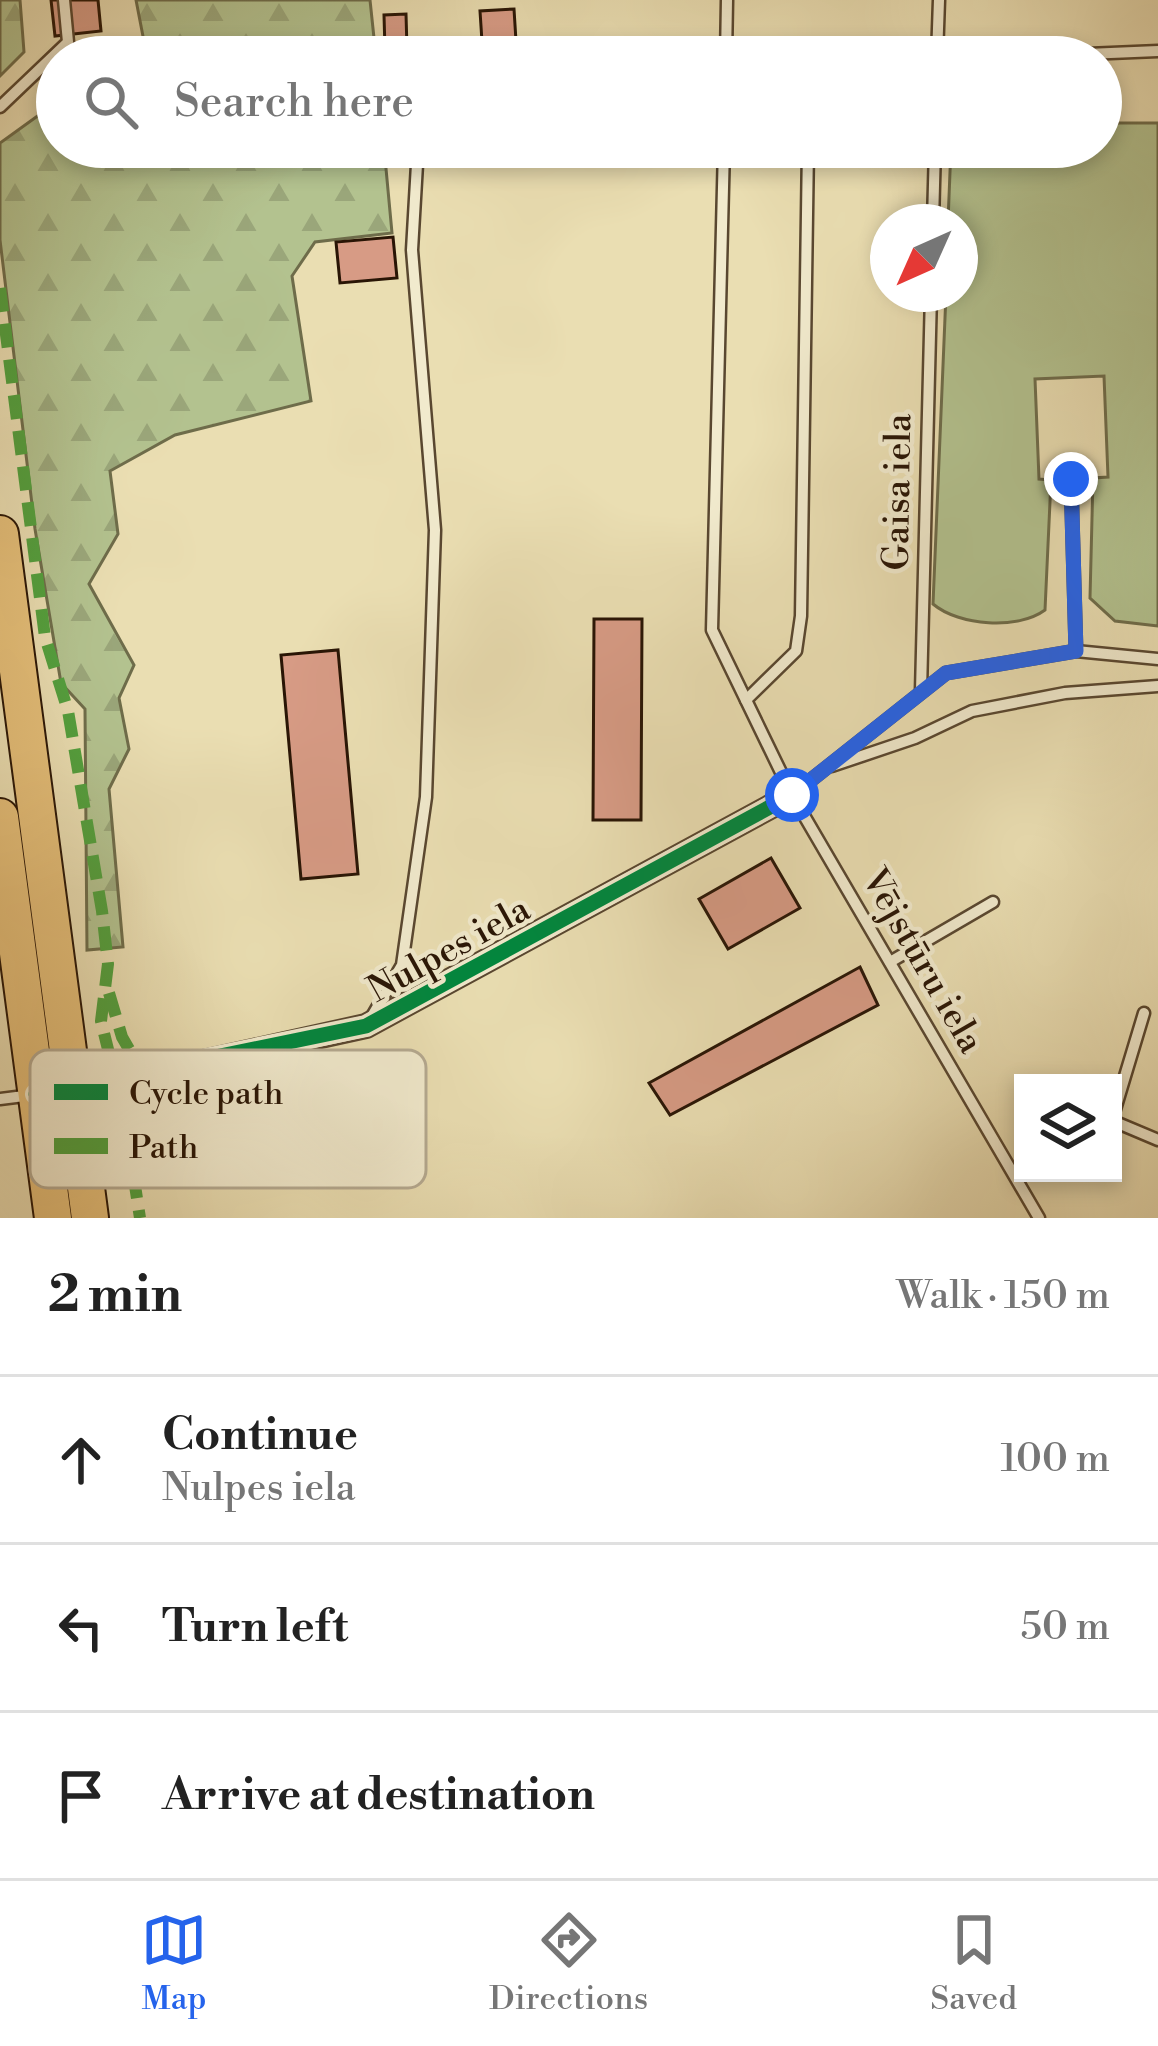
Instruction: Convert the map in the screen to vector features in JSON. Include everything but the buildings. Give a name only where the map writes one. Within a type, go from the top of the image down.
[{"type":"highway","points":[[0,534],[68,1050]]},
{"type":"highway","points":[[0,818],[18,1097],[30,1138]]},
{"type":"highway","points":[[44,1188],[53,1218]]},
{"type":"highway","points":[[86,1188],[90,1218]]},
{"type":"street","name":"Nulpes iela","points":[[257,1050],[366,1026],[792,795]]},
{"type":"lane","points":[[64,0],[67,36]]},
{"type":"lane","points":[[727,36],[728,0]]},
{"type":"lane","points":[[938,36],[939,0]]},
{"type":"lane","points":[[1122,52],[1158,50]]},
{"type":"lane","points":[[0,107],[36,73]]},
{"type":"lane","points":[[366,1026],[402,964],[426,796],[435,530],[412,250],[417,168]]},
{"type":"lane","name":"Vējstūru iela","points":[[723,168],[712,630],[792,795],[1014,1165]]},
{"type":"lane","points":[[746,700],[796,651],[801,616],[808,168]]},
{"type":"lane","points":[[933,204],[934,168]]},
{"type":"lane","name":"Gaisa iela","points":[[921,691],[931,312]]},
{"type":"lane","points":[[1071,479],[1076,651]]},
{"type":"lane","name":"Nulpes iela","points":[[792,795],[946,673],[1076,651],[1158,659]]},
{"type":"lane","points":[[825,768],[915,738],[972,712],[1065,693],[1158,686]]},
{"type":"lane","points":[[890,962],[993,902]]},
{"type":"lane","points":[[1122,1087],[1144,1012]]},
{"type":"lane","points":[[1122,1123],[1158,1141]]},
{"type":"lane","name":"Vējstūru iela","points":[[1023,1182],[1039,1218]]},
{"type":"green space","points":[[0,0],[20,0],[24,52],[0,76]]},
{"type":"green space","points":[[136,0],[370,0],[374,36],[143,36]]},
{"type":"green space","points":[[36,117],[36,168],[386,168],[392,233],[315,242],[292,276],[311,401],[175,435],[110,471],[118,534],[89,584],[134,665],[119,698],[129,749],[109,789],[123,947],[87,950],[85,709],[61,683],[35,529],[0,240],[0,143]]},
{"type":"green space","points":[[1122,123],[1158,123],[1158,626],[1115,621],[1090,598],[1093,478],[1108,477],[1104,376],[1035,379],[1039,479],[1051,480],[1045,610],[1020,621],[989,623],[958,617],[933,604],[945,312],[978,312],[978,204],[949,204],[950,168],[1122,168]]},
{"type":"marked path","points":[[0,288],[45,637],[68,711],[102,911],[108,964],[101,1021],[108,1050]]},
{"type":"marked path","points":[[109,993],[130,1050]]},
{"type":"marked path","points":[[135,1188],[140,1218]]},
{"type":"cycle path","points":[[250,1050],[366,1026],[792,795]]},
{"type":"route","points":[[792,795],[946,673],[1076,651],[1071,479]]}]
